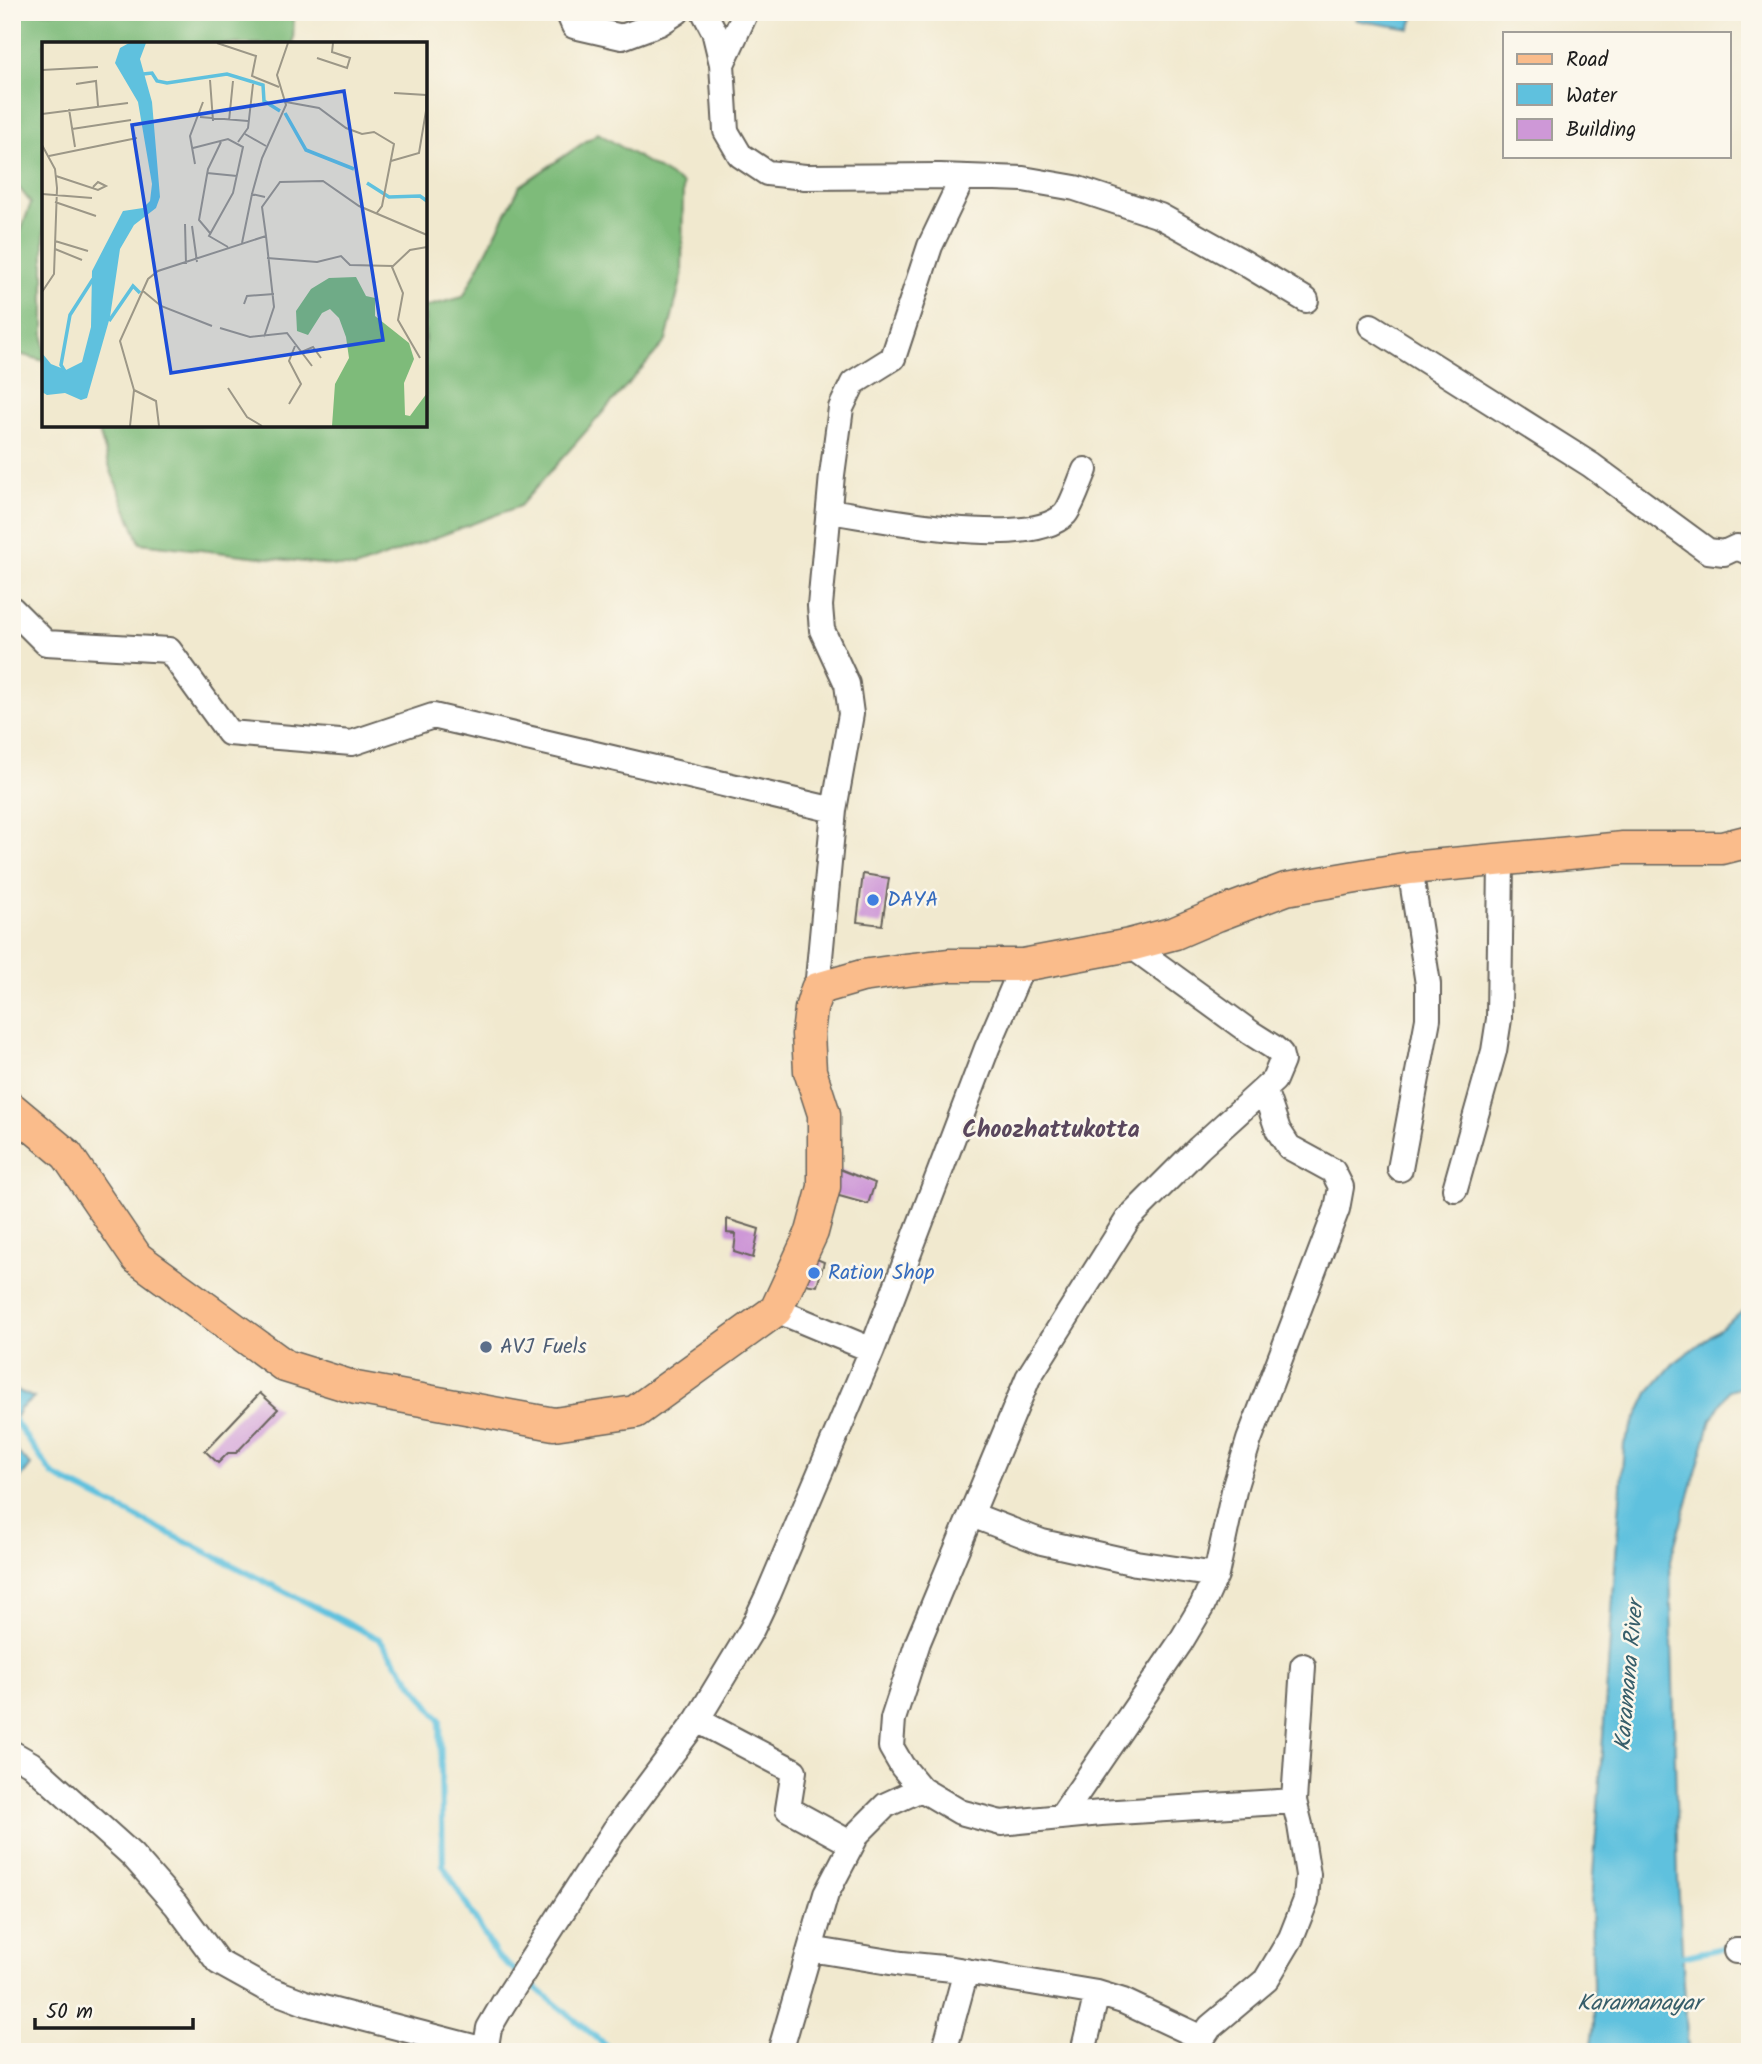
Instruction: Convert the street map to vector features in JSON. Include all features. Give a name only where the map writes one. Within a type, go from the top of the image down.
[{"type":"main road","points":[[12,1109],[67,1155],[137,1258],[285,1366],[356,1388],[554,1424],[635,1412],[776,1310],[813,1232],[824,1187],[824,1114],[810,1071],[808,1034],[817,989],[862,976],[897,971],[950,965],[1023,965],[1130,946],[1175,933],[1286,889],[1410,868],[1623,848],[1722,848],[1750,841]]},
{"type":"street","points":[[568,12],[574,26],[622,37],[660,23],[677,12]]},
{"type":"street","points":[[704,12],[714,31],[722,64],[726,131],[740,155],[767,173],[805,177],[1023,179],[1075,188],[1160,216],[1306,300]]},
{"type":"street","points":[[722,64],[746,12]]},
{"type":"street","points":[[817,989],[834,810],[850,714],[847,684],[822,630],[820,606],[841,408],[853,383],[893,358],[930,246],[963,177]]},
{"type":"street","points":[[1371,326],[1591,464],[1708,551],[1724,553],[1737,547],[1750,553]]},
{"type":"street","points":[[829,511],[919,525],[1000,533],[1044,527],[1065,514],[1085,470]]},
{"type":"street","points":[[12,610],[46,643],[169,650],[229,733],[352,743],[433,716],[834,810]]},
{"type":"street","points":[[1455,1189],[1494,1051],[1499,1019],[1501,860]]},
{"type":"street","points":[[1400,1169],[1428,1019],[1428,984],[1410,868]]},
{"type":"street","points":[[1130,946],[1280,1053],[1282,1061],[1274,1080],[1199,1148],[1128,1219],[1028,1378],[918,1642],[893,1719],[891,1747],[921,1789],[960,1812],[1001,1823],[1294,1801]]},
{"type":"street","points":[[12,1753],[31,1764],[132,1856],[176,1905],[218,1962],[263,1987],[309,2004],[485,2051],[489,2028],[503,2004],[614,1831],[697,1720],[752,1629],[873,1350],[987,1048],[1023,965]]},
{"type":"street","points":[[1061,1817],[1180,1643],[1202,1606],[1216,1575],[1235,1486],[1249,1440],[1337,1209],[1341,1187],[1333,1171],[1289,1147],[1278,1130],[1264,1088]]},
{"type":"street","points":[[776,1310],[873,1350]]},
{"type":"street","points":[[972,1516],[1042,1542],[1136,1563],[1216,1575]]},
{"type":"street","points":[[810,1949],[1097,1993],[1123,2001],[1197,2045],[1210,2027],[1266,1980],[1291,1938],[1306,1900],[1308,1875],[1294,1801],[1303,1666]]},
{"type":"street","points":[[697,1720],[794,1771],[788,1809],[852,1843]]},
{"type":"street","points":[[780,2052],[826,1894],[852,1843],[858,1833],[886,1805],[921,1789]]},
{"type":"street","points":[[944,2052],[966,1971]]},
{"type":"street","points":[[1083,2052],[1097,1993]]},
{"type":"green space","points":[[12,12],[294,12],[293,42],[42,42],[42,360],[12,352],[12,255],[31,203],[12,179]]},
{"type":"green space","points":[[598,133],[683,184],[682,276],[666,341],[520,506],[355,568],[140,543],[111,471],[98,427],[427,427],[427,306],[463,297],[520,186]]},
{"type":"water","points":[[1359,12],[1416,12],[1410,29],[1356,20]]},
{"type":"water","name":"Karamanayar","points":[[1750,1306],[1750,1384],[1729,1390],[1711,1420],[1670,1561],[1678,1879],[1688,2052],[1590,2052],[1594,2023],[1591,1903],[1624,1444],[1648,1393],[1673,1364]]},
{"type":"water","points":[[12,1388],[34,1398],[20,1409],[12,1424]]},
{"type":"water","points":[[12,1433],[18,1453],[31,1465],[16,1484],[12,1483]]},
{"type":"building","name":"DAYA","points":[[863,874],[889,878],[882,925],[857,922]]},
{"type":"building","points":[[837,1168],[875,1183],[868,1204],[832,1194]]},
{"type":"building","points":[[727,1219],[759,1229],[753,1258],[734,1252],[736,1234],[727,1233]]},
{"type":"building","name":"Ration Shop","points":[[812,1257],[824,1262],[817,1286],[804,1284]]},
{"type":"building","points":[[260,1393],[278,1409],[236,1453],[228,1453],[218,1463],[205,1451]]},
{"type":"waterway","points":[[12,1417],[53,1475],[379,1639],[440,1720],[443,1865],[497,1956],[517,1972]]},
{"type":"waterway","points":[[1677,1958],[1732,1946]]},
{"type":"waterway","points":[[525,1979],[614,2052]]},
{"type":"place","name":"DAYA","points":[[873,900]]},
{"type":"place","name":"Ration Shop","points":[[814,1273]]},
{"type":"place","name":"AVJ Fuels","points":[[486,1347]]},
{"type":"district","name":"Choozhattukotta","points":[[1051,1130]]},
{"type":"water label","name":"Karamana River","points":[[1630,1676]]}]
